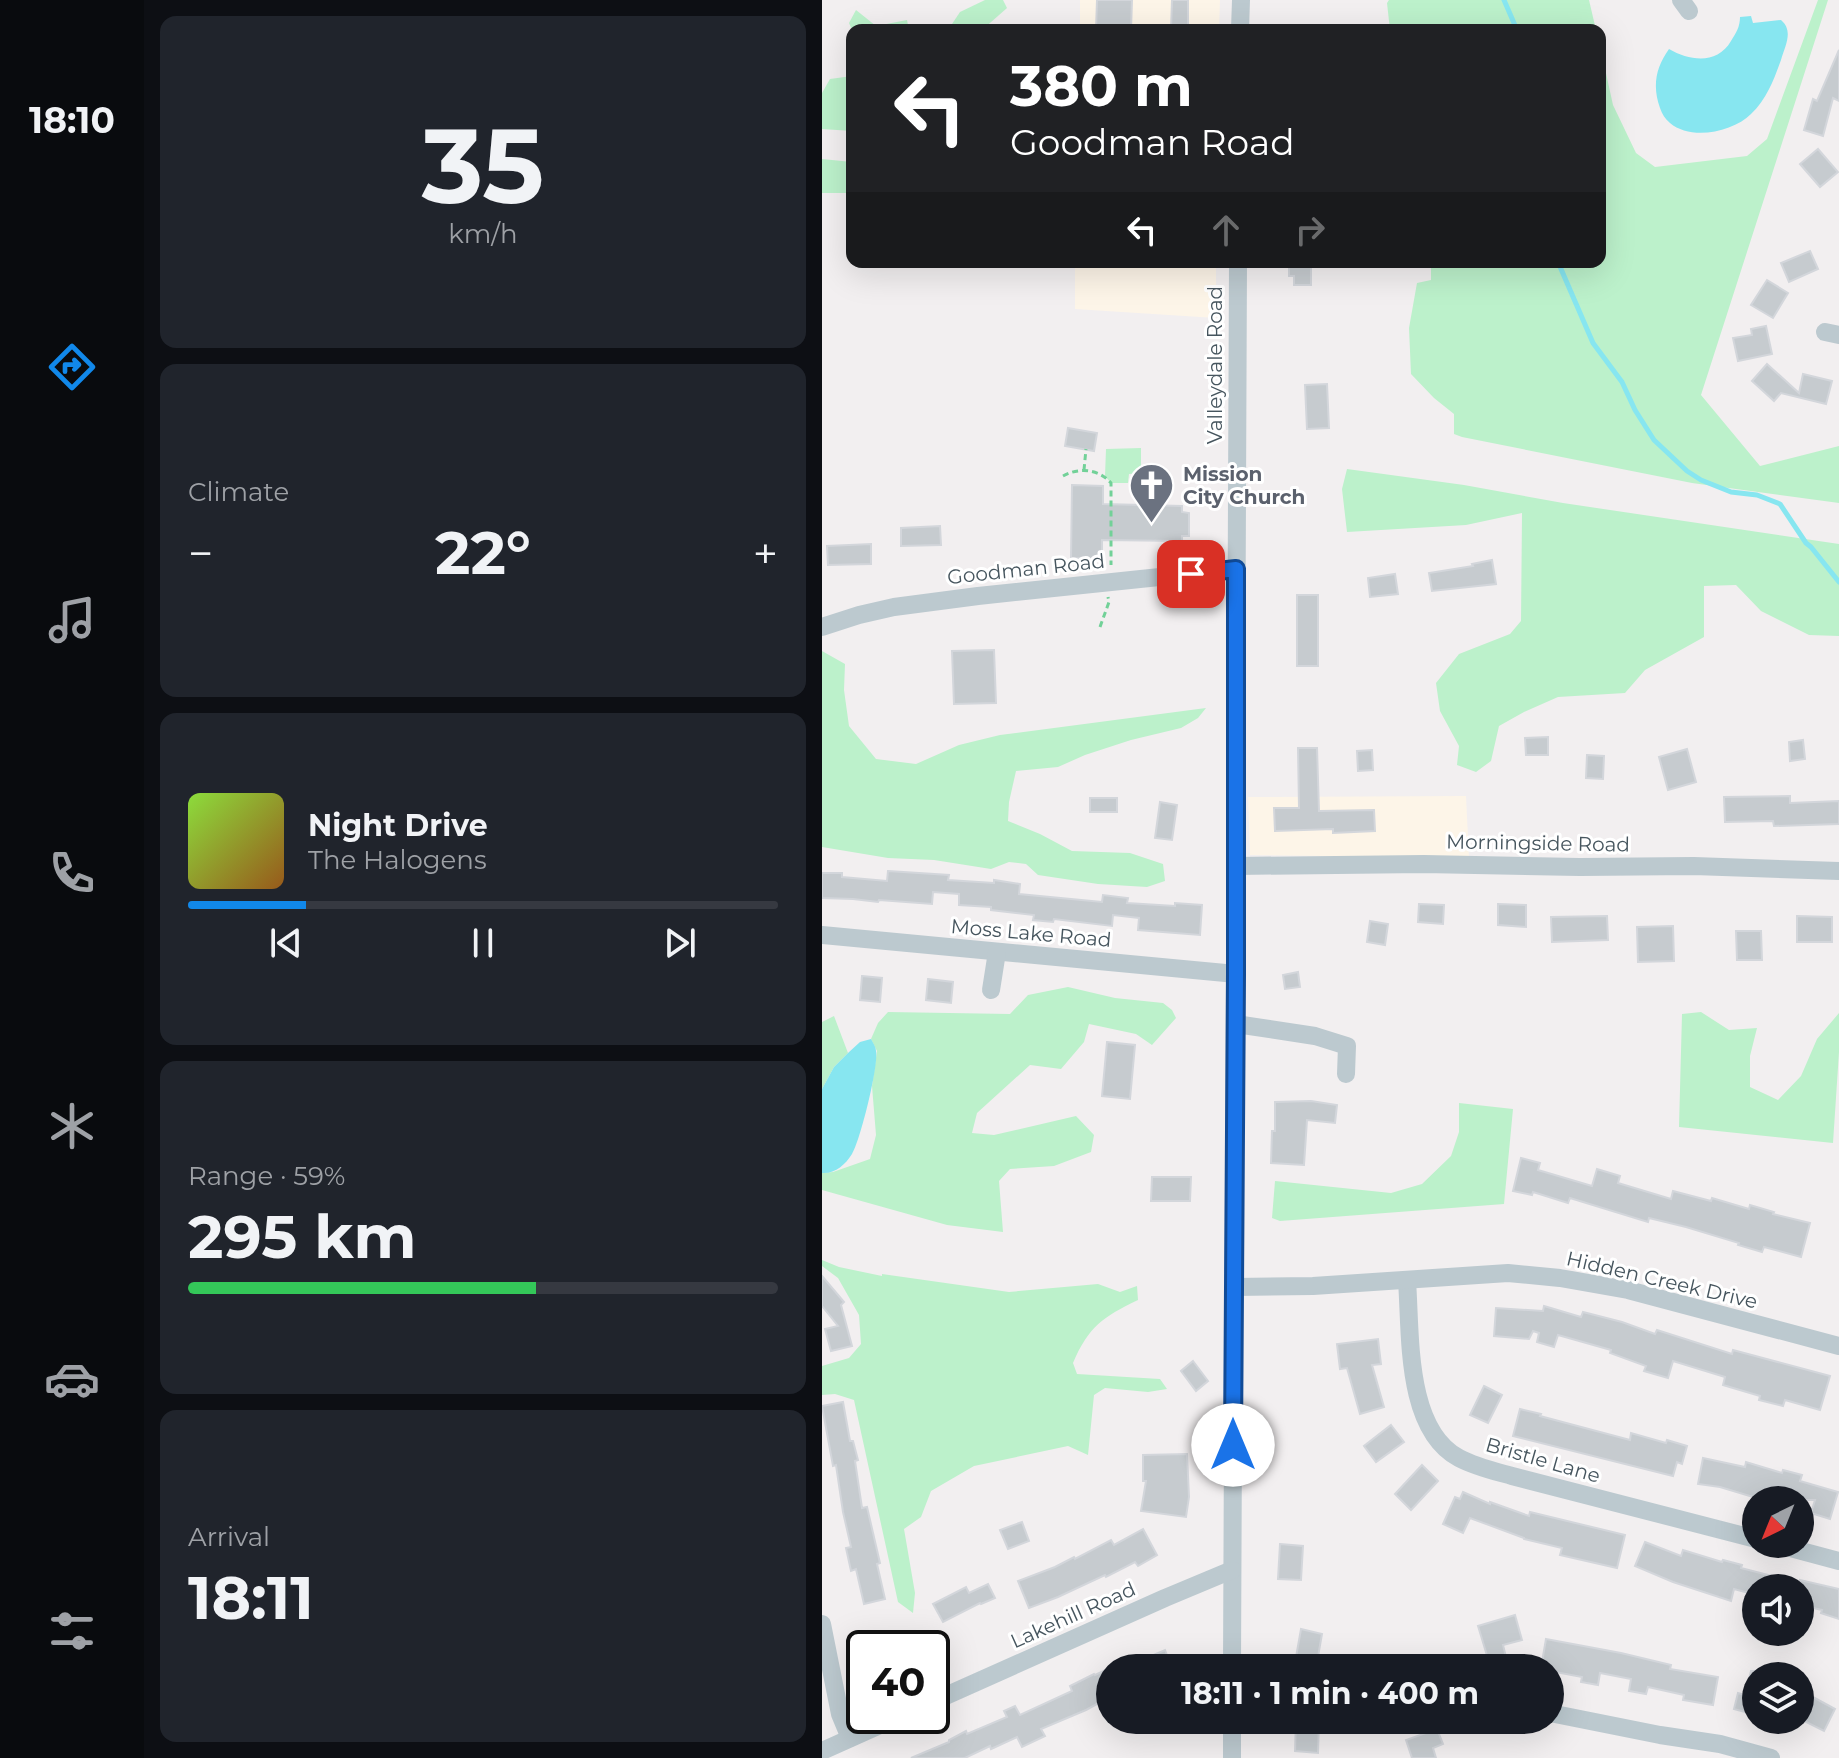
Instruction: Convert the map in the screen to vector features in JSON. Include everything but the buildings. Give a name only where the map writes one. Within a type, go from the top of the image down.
[{"type":"street","points":[[1240,24],[1241,0]]},
{"type":"street","name":"Valleydale Road","points":[[1232,1654],[1238,268]]},
{"type":"street","name":"Goodman Road","points":[[822,627],[894,607],[1236,569]]},
{"type":"street","name":"Morningside Road","points":[[1236,866],[1694,866],[1839,871]]},
{"type":"street","name":"Moss Lake Road","points":[[822,935],[1236,974]]},
{"type":"street","points":[[991,990],[997,952]]},
{"type":"street","points":[[1236,1024],[1315,1036],[1347,1046],[1346,1074]]},
{"type":"street","name":"Hidden Creek Drive","points":[[1234,1287],[1407,1281],[1508,1273],[1560,1278],[1628,1290],[1839,1346]]},
{"type":"street","name":"Bristle Lane","points":[[1407,1281],[1414,1386],[1423,1414],[1436,1438],[1457,1457],[1512,1476],[1742,1535]]},
{"type":"street","points":[[1814,1554],[1839,1561]]},
{"type":"street","name":"Lakehill Road","points":[[950,1694],[1232,1570]]},
{"type":"street","points":[[822,1624],[840,1714],[850,1738]]},
{"type":"street","points":[[1564,1716],[1720,1744],[1771,1758]]},
{"type":"street","points":[[822,1751],[859,1734]]},
{"type":"street","points":[[1232,1734],[1232,1758]]},
{"type":"path","points":[[1084,470],[1086,449]]},
{"type":"path","points":[[1063,476],[1084,470],[1105,476],[1111,483],[1110,574]]},
{"type":"path","points":[[1102,543],[1111,543]]},
{"type":"path","points":[[1100,627],[1109,602]]},
{"type":"shaded area","points":[[1080,0],[1220,0],[1219,24],[1080,24]]},
{"type":"shaded area","points":[[1075,268],[1216,268],[1216,318],[1075,309]]},
{"type":"shaded area","points":[[1466,796],[1469,858],[1250,855],[1248,797]]},
{"type":"green space","points":[[985,0],[1003,0],[1007,8],[989,24],[952,24],[960,12]]},
{"type":"green space","points":[[1389,0],[1589,0],[1595,24],[1389,24]]},
{"type":"green space","points":[[1818,0],[1828,0],[1701,395],[1760,466],[1839,446],[1839,503],[1692,483],[1454,434],[1454,414],[1411,374],[1409,328],[1417,283],[1431,280],[1431,268],[1606,268],[1606,73],[1613,105],[1636,153],[1655,167],[1747,156],[1767,139]]},
{"type":"green space","points":[[856,10],[874,24],[849,24]]},
{"type":"green space","points":[[907,20],[908,24],[886,24]]},
{"type":"green space","points":[[846,77],[846,131],[822,129],[822,93],[830,79]]},
{"type":"green space","points":[[822,159],[846,161],[846,193],[822,193]]},
{"type":"green space","points":[[1141,448],[1141,473],[1129,474],[1128,483],[1111,483],[1105,476],[1106,449]]},
{"type":"green space","points":[[1347,469],[1839,544],[1839,636],[1809,635],[1761,611],[1736,585],[1704,586],[1704,637],[1645,670],[1625,693],[1558,697],[1499,726],[1491,761],[1476,772],[1457,765],[1459,746],[1440,711],[1436,683],[1459,654],[1510,634],[1521,621],[1522,513],[1466,525],[1347,532],[1342,489]]},
{"type":"green space","points":[[822,651],[845,664],[844,690],[849,726],[876,759],[916,764],[959,745],[1000,735],[1206,708],[1198,718],[1181,728],[1131,740],[1058,767],[1016,771],[1008,821],[1072,851],[1130,853],[1163,864],[1165,881],[1147,887],[1098,884],[1038,875],[1026,864],[1009,862],[991,869],[822,847]]},
{"type":"green space","points":[[1068,987],[1115,998],[1163,1003],[1176,1018],[1152,1045],[1136,1034],[1089,1024],[1084,1042],[1061,1069],[1030,1065],[977,1113],[972,1133],[994,1135],[1076,1116],[1094,1135],[1091,1152],[1054,1166],[1010,1169],[999,1181],[1003,1232],[947,1225],[822,1190],[822,1173],[870,1159],[876,1135],[872,1086],[877,1051],[871,1039],[878,1023],[888,1012],[1010,1014],[1028,995]]},
{"type":"green space","points":[[1701,1012],[1729,1030],[1757,1028],[1750,1056],[1750,1087],[1778,1100],[1801,1076],[1817,1039],[1839,1013],[1833,1143],[1679,1127],[1682,1014]]},
{"type":"green space","points":[[834,1016],[848,1053],[834,1067],[822,1089],[822,1022]]},
{"type":"green space","points":[[1459,1103],[1513,1109],[1504,1204],[1280,1221],[1272,1218],[1275,1181],[1391,1193],[1422,1184],[1451,1156],[1459,1132]]},
{"type":"green space","points":[[822,1260],[882,1276],[1009,1292],[1098,1284],[1120,1292],[1137,1286],[1138,1300],[1098,1324],[1073,1363],[1077,1374],[1160,1379],[1167,1389],[1148,1392],[1105,1388],[1094,1395],[1088,1455],[1068,1446],[974,1466],[931,1491],[921,1517],[904,1529],[915,1593],[913,1613],[898,1602],[854,1400],[835,1394],[822,1395],[822,1366],[849,1358],[861,1344],[859,1315],[838,1278],[822,1266]]},
{"type":"water","points":[[1751,16],[1753,23],[1781,20],[1788,34],[1776,74],[1761,102],[1743,120],[1723,130],[1689,132],[1670,123],[1661,110],[1656,84],[1658,70],[1669,49],[1694,58],[1711,57],[1725,49],[1731,41],[1740,17]]},
{"type":"water","points":[[871,1039],[876,1050],[875,1071],[860,1135],[849,1158],[839,1168],[822,1173],[822,1089],[834,1067],[860,1042]]},
{"type":"waterway","points":[[1504,0],[1514,24]]},
{"type":"waterway","points":[[1561,268],[1593,343],[1622,382],[1654,440],[1701,480],[1731,492],[1757,495],[1780,504],[1806,543],[1839,582]]},
{"type":"place","name":"Mission City Church","points":[[1152,524]]},
{"type":"route","points":[[1191,574],[1236,569],[1233,1445]]}]
